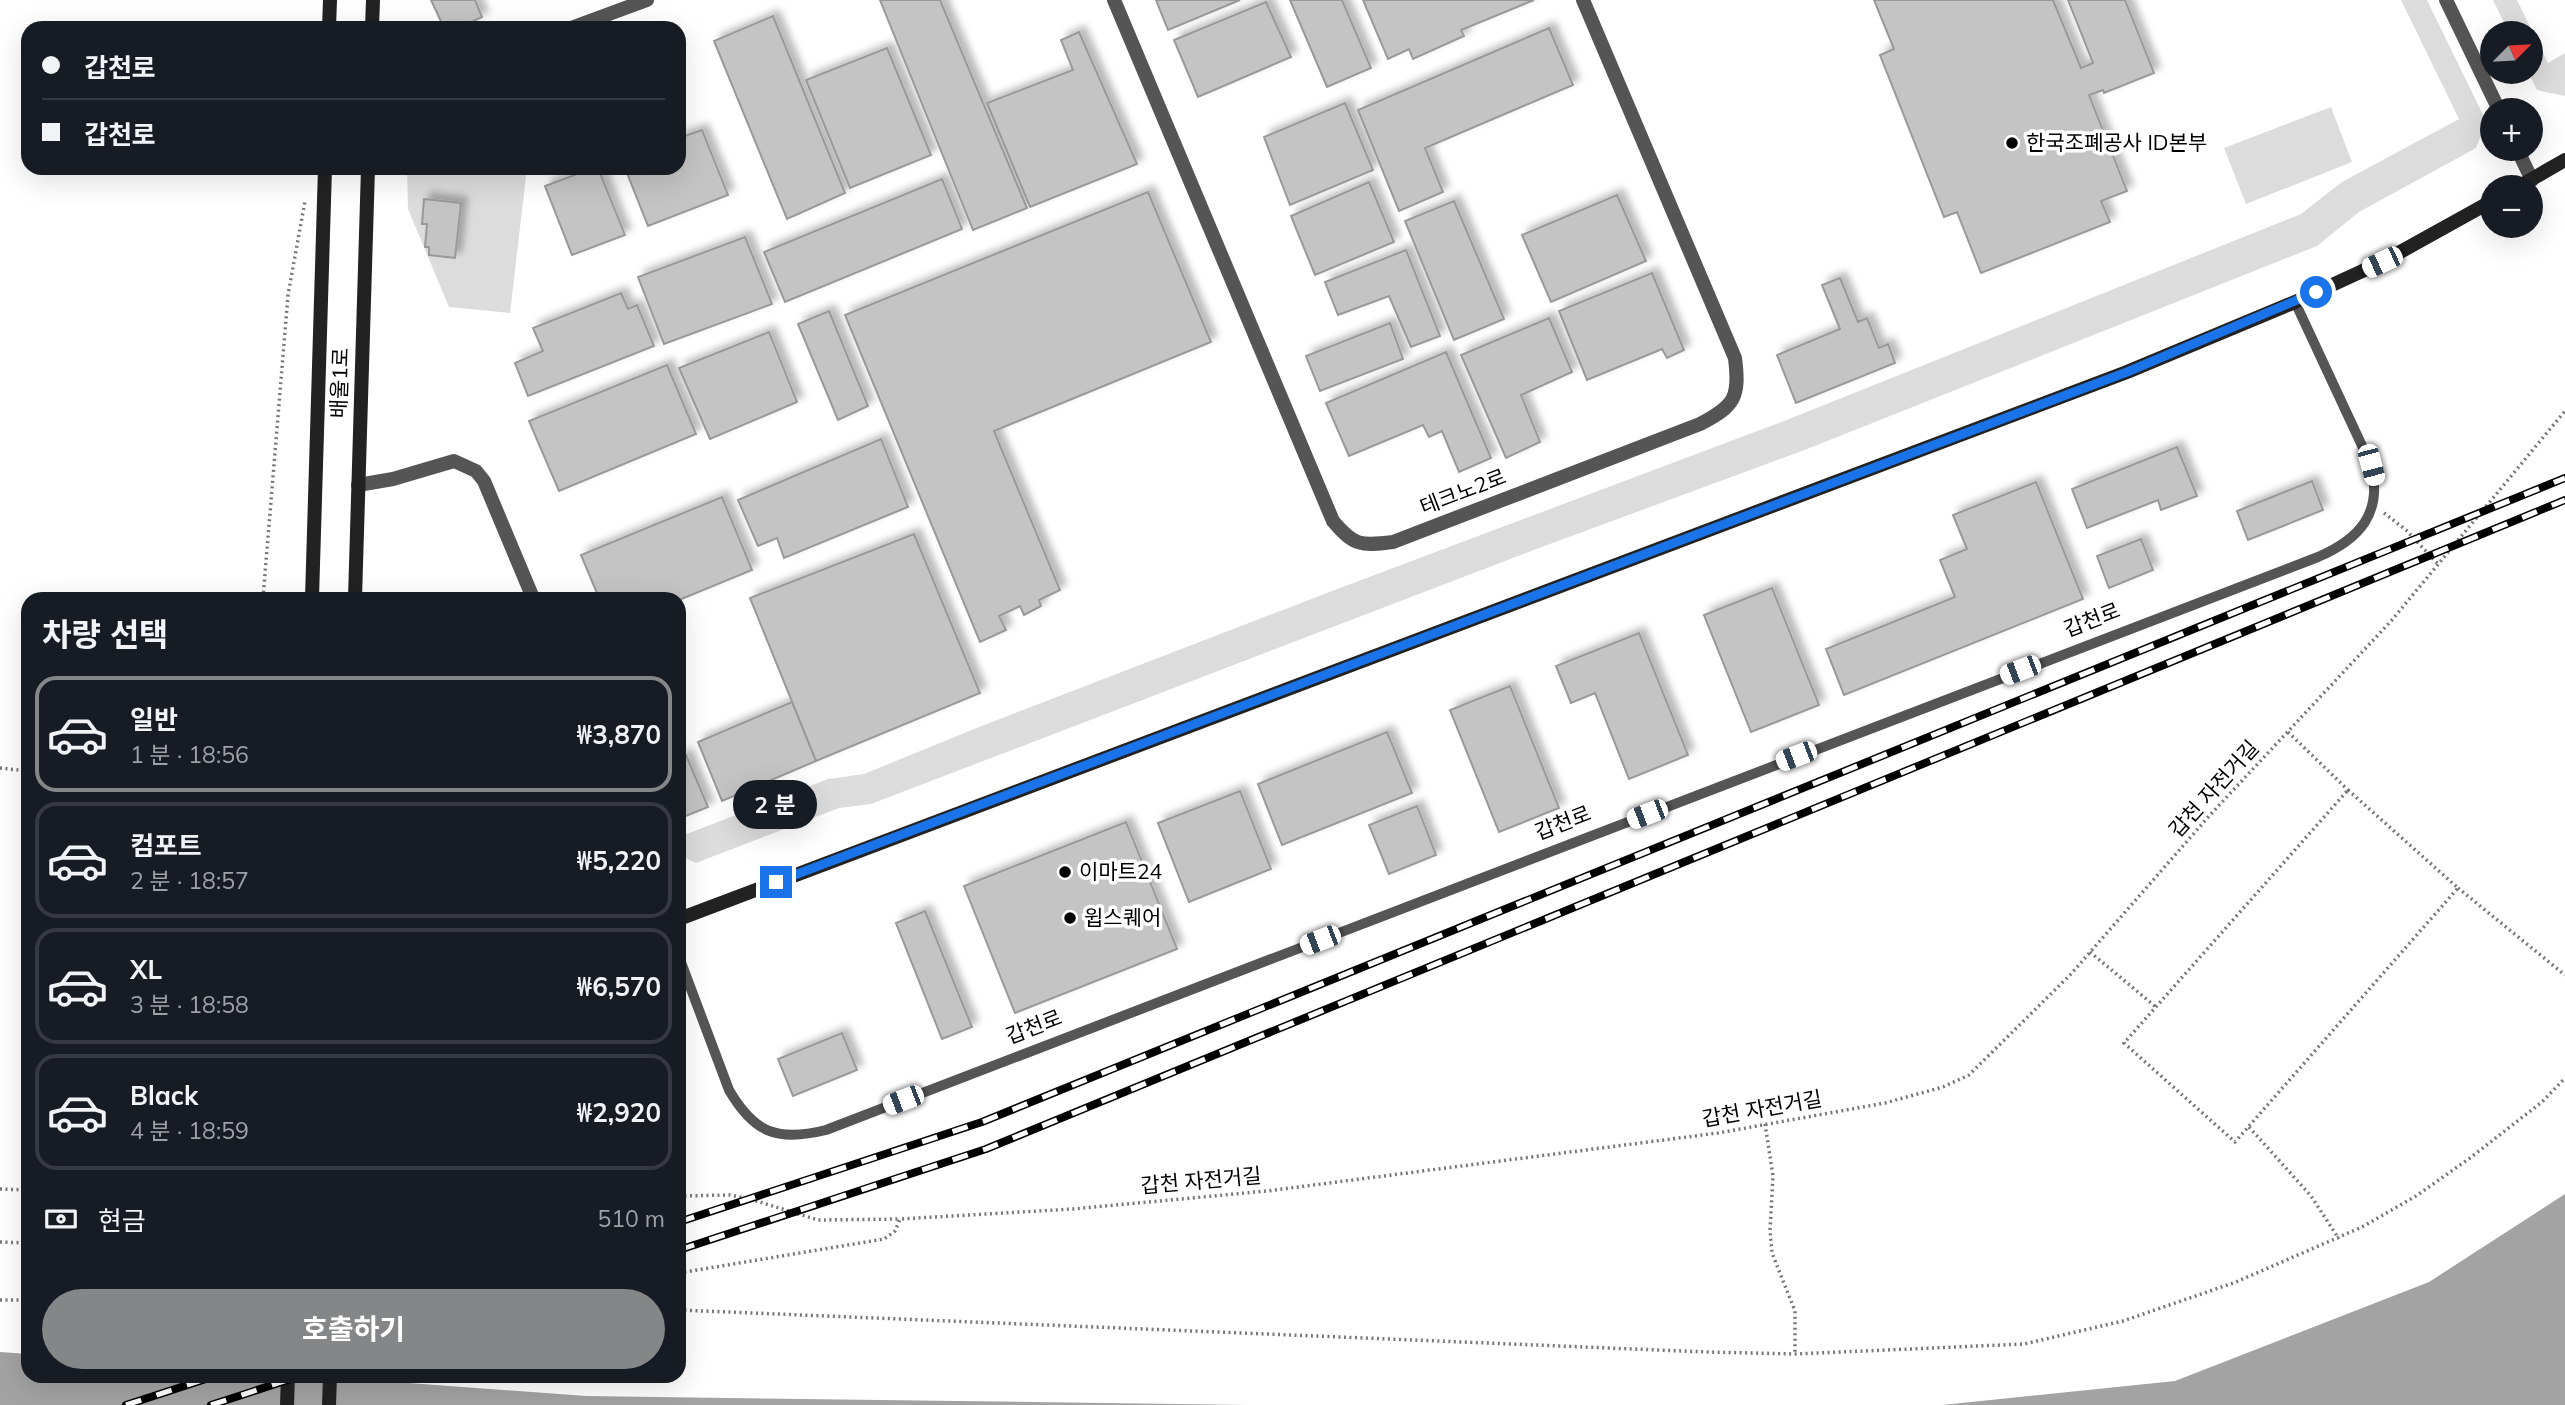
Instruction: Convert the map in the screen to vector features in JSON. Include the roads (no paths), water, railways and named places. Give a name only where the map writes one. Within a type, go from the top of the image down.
[{"type":"main road","points":[[329,21],[330,0]]},
{"type":"main road","points":[[372,21],[373,0]]},
{"type":"main road","points":[[2540,175],[2565,160]]},
{"type":"main road","name":"배울1로","points":[[312,592],[325,175]]},
{"type":"main road","name":"배울1로","points":[[355,592],[368,175]]},
{"type":"main road","points":[[686,916],[2127,372],[2295,302],[2382,262],[2480,208]]},
{"type":"main road","points":[[287,1405],[288,1383]]},
{"type":"main road","points":[[329,1405],[330,1383]]},
{"type":"street","points":[[590,21],[647,0]]},
{"type":"street","name":"테크노2로","points":[[1114,0],[1332,521],[1347,538],[1368,545],[1393,542],[1700,424],[1720,414],[1732,401],[1738,384],[1735,358],[1583,0]]},
{"type":"street","points":[[2445,0],[2493,98]]},
{"type":"street","points":[[358,485],[393,480],[454,461],[476,471],[484,481],[530,592]]},
{"type":"lane","name":"갑천로","points":[[686,976],[729,1090],[741,1110],[757,1126],[770,1133],[807,1135],[826,1130],[2318,557],[2357,534],[2374,505],[2374,480],[2371,465],[2295,302]]},
{"type":"railway","points":[[686,1220],[982,1122],[2565,478]]},
{"type":"railway","points":[[686,1248],[986,1149],[2565,500]]},
{"type":"railway","points":[[126,1405],[194,1383]]},
{"type":"railway","points":[[211,1405],[279,1383]]},
{"type":"place","name":"한국조폐공사 ID본부","points":[[2012,143]]},
{"type":"place","name":"이마트24","points":[[1065,872]]},
{"type":"place","name":"윕스퀘어","points":[[1070,918]]}]
